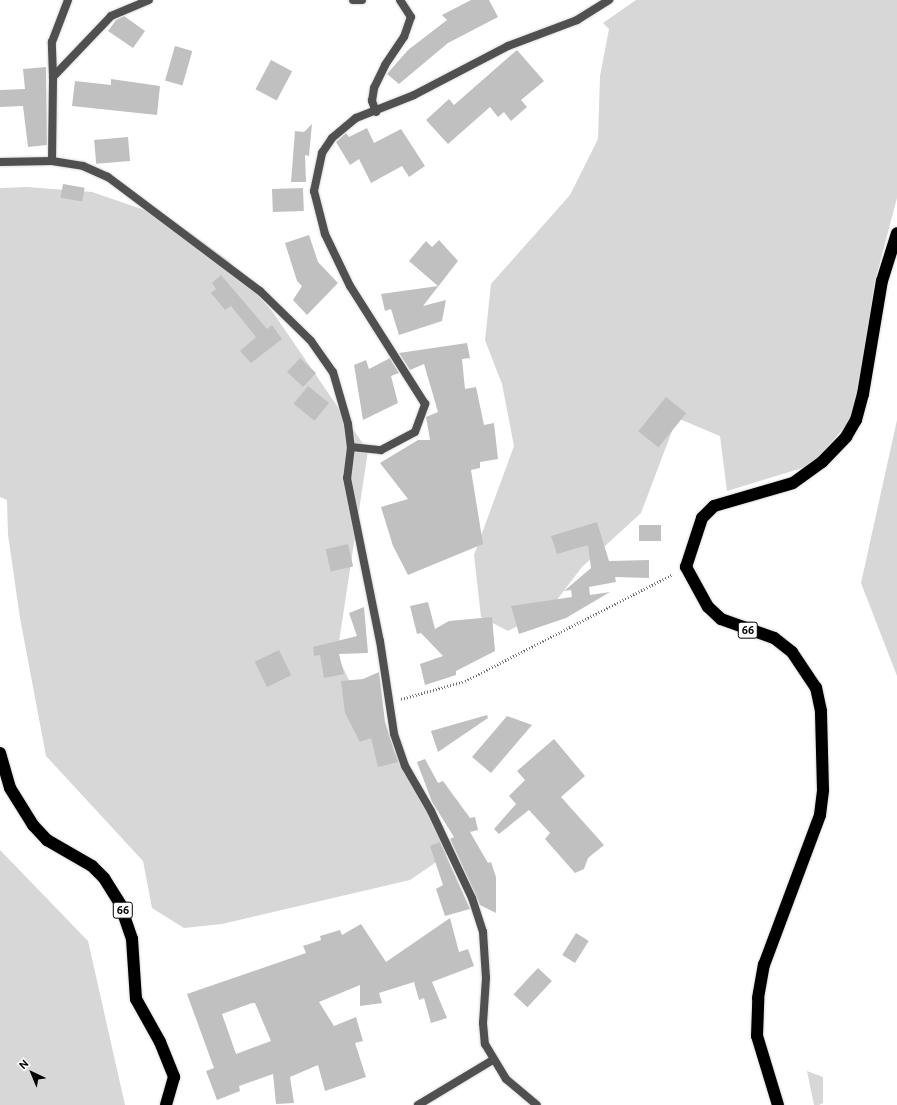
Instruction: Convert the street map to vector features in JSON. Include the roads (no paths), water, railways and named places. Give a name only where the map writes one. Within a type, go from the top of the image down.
[{"type":"highway","name":"66","points":[[778,1105],[757,1036],[758,998],[764,965],[820,815],[823,790],[821,711],[816,688],[792,652],[774,638],[721,619],[708,607],[686,567],[702,518],[714,506],[794,483],[822,462],[846,437],[856,420],[863,394],[882,281],[897,233]]},
{"type":"highway","name":"66","points":[[0,753],[10,788],[33,825],[47,840],[92,866],[104,878],[120,904],[132,939],[136,999],[160,1042],[174,1077],[166,1105]]},
{"type":"street","points":[[52,161],[52,42],[68,0]]},
{"type":"street","points":[[53,77],[112,16],[149,0]]},
{"type":"street","points":[[353,0],[362,0]]},
{"type":"street","points":[[376,112],[372,101],[374,88],[385,65],[404,37],[411,17],[400,0]]},
{"type":"street","points":[[351,447],[381,450],[415,432],[426,404],[350,286],[325,234],[314,191],[322,153],[332,138],[356,118],[376,112],[508,46],[577,20],[609,0]]},
{"type":"street","points":[[0,162],[52,161],[82,166],[108,177],[260,291],[311,341],[333,372],[343,399],[351,447],[347,478],[390,702],[394,734],[405,766],[431,811],[468,890],[483,932],[486,978],[482,1023],[486,1044],[493,1060],[506,1079],[537,1105]]},
{"type":"street","points":[[418,1105],[493,1060]]}]
